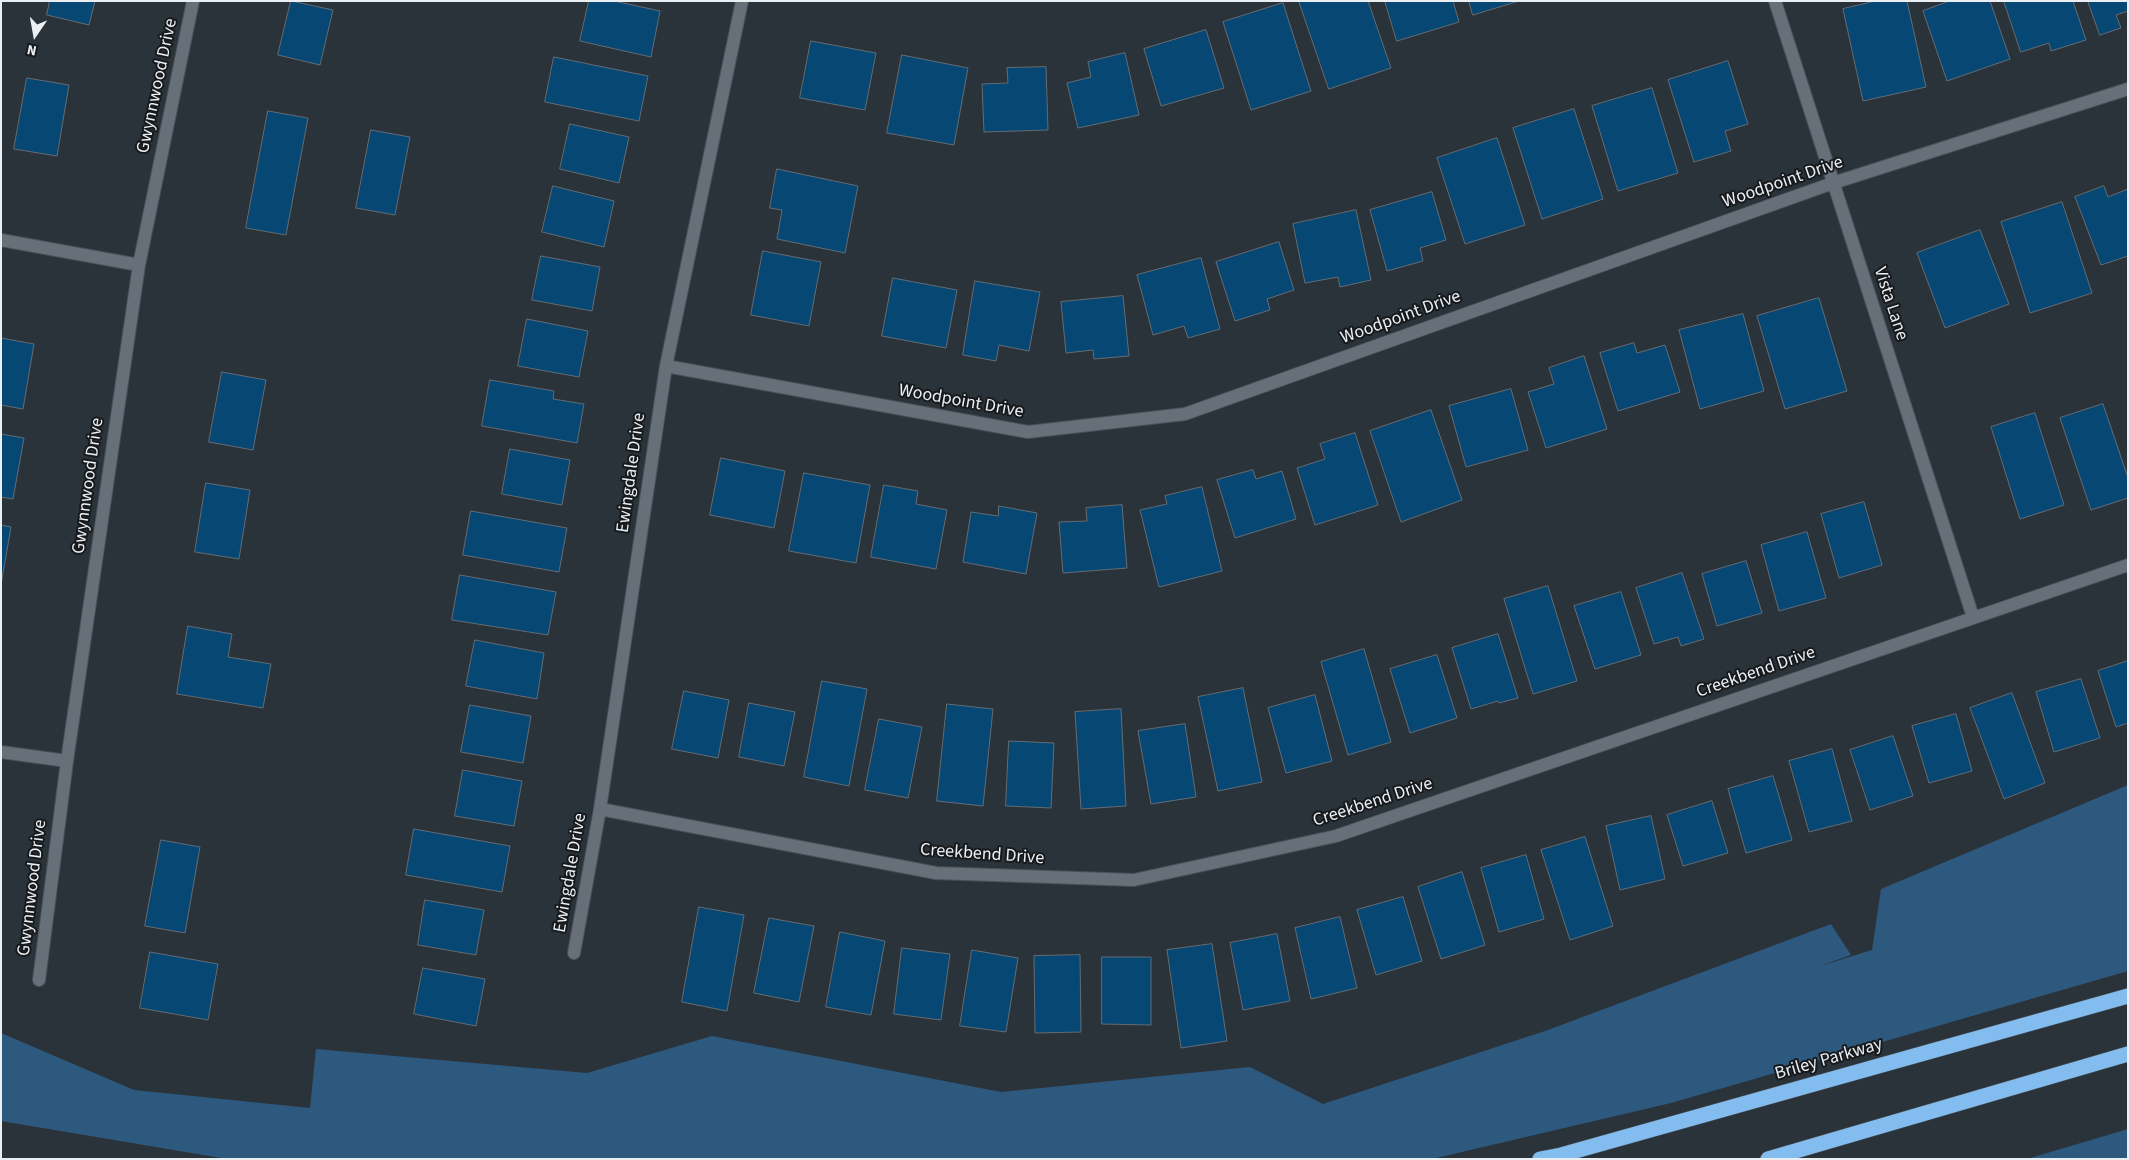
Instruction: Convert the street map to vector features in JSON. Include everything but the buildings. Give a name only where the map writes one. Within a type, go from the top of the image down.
[{"type":"highway","name":"Briley Parkway","points":[[1540,1159],[1561,1155],[2128,996]]},
{"type":"highway","points":[[1768,1159],[2128,1054]]},
{"type":"street","name":"Gwynnwood Drive","points":[[39,980],[67,761],[138,265],[193,1]]},
{"type":"street","name":"Ewingdale Drive","points":[[574,953],[600,809],[666,366],[742,1]]},
{"type":"street","name":"Vista Lane","points":[[1774,1],[1973,617]]},
{"type":"street","name":"Woodpoint Drive","points":[[666,366],[1028,432],[1185,414],[1833,183],[2128,89]]},
{"type":"street","points":[[1,240],[138,265]]},
{"type":"street","name":"Creekbend Drive","points":[[600,809],[936,873],[1134,880],[1336,836],[2128,565]]},
{"type":"street","points":[[1,752],[67,761]]},
{"type":"shaded area","points":[[2128,785],[2128,971],[1671,1103],[1432,1159],[227,1159],[1,1121],[1,1033],[134,1090],[310,1108],[316,1049],[587,1073],[712,1036],[1001,1092],[1250,1067],[1323,1104],[1548,1030],[1831,924],[1851,955],[1817,967],[1872,950],[1881,889]]},
{"type":"shaded area","points":[[2128,1129],[2128,1159],[2027,1159]]}]
